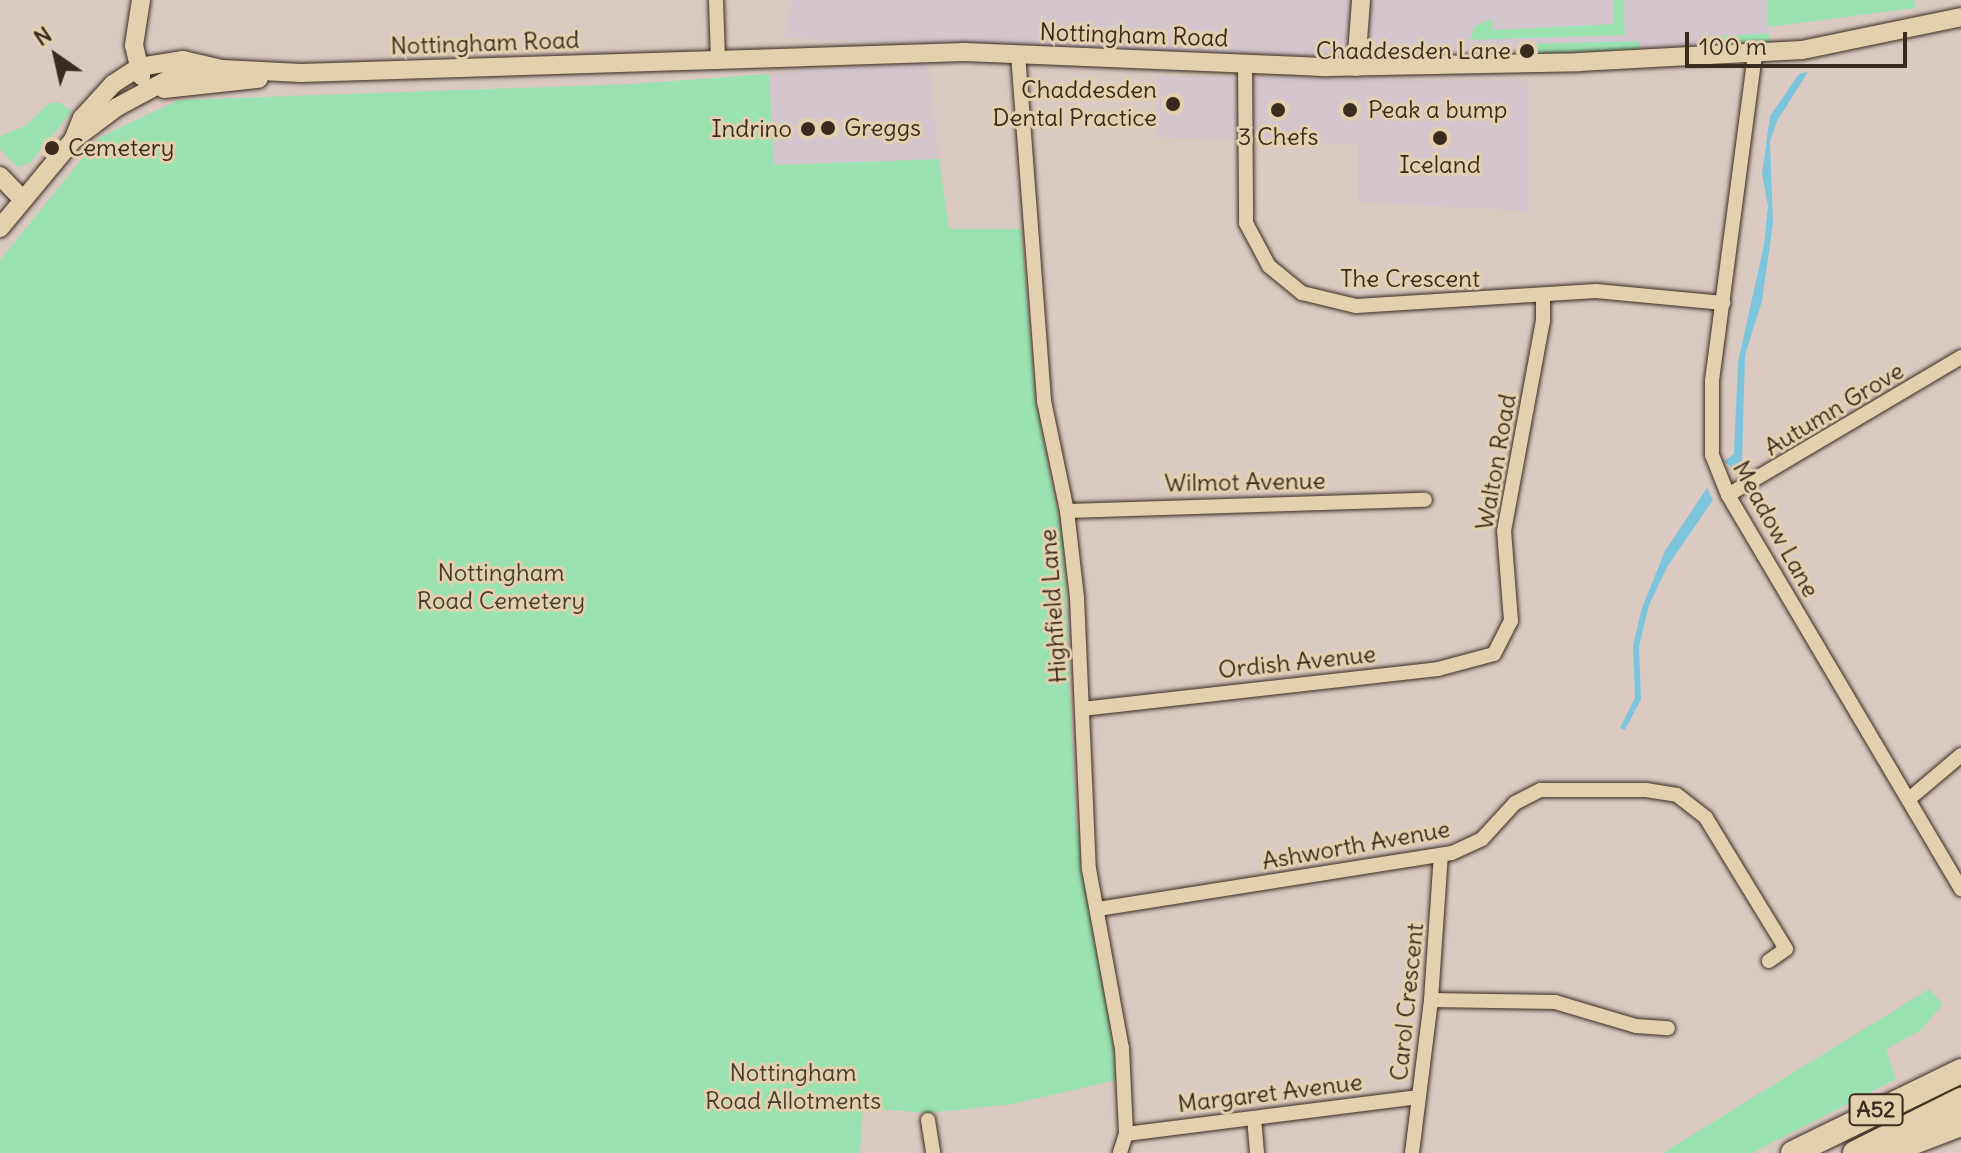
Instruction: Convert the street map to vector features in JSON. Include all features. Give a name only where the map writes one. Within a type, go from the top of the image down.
[{"type":"highway","name":"A52","points":[[1793,1153],[1961,1071]]},
{"type":"highway","name":"A52","points":[[1855,1153],[1961,1100]]},
{"type":"highway","points":[[1885,1153],[1961,1124]]},
{"type":"street","points":[[141,0],[134,45],[146,90]]},
{"type":"street","points":[[716,0],[718,59]]},
{"type":"street","points":[[1356,67],[1361,0]]},
{"type":"street","name":"Nottingham Road","points":[[146,90],[301,73],[718,59],[1018,54],[1356,67],[1755,54],[1833,45],[1961,17]]},
{"type":"street","name":"Highfield Lane","points":[[1018,54],[1044,401],[1067,511],[1082,709],[1086,836],[1119,1020],[1126,1134],[1120,1153]]},
{"type":"street","name":"Meadow Lane","points":[[1755,54],[1709,429],[1715,467],[1728,495],[1961,889]]},
{"type":"street","name":"Nottingham Road","points":[[0,228],[73,140],[98,97],[139,67],[183,60],[222,69],[301,73]]},
{"type":"street","name":"The Crescent","points":[[1245,63],[1245,216],[1258,252],[1282,281],[1311,296],[1356,306],[1611,291],[1723,303]]},
{"type":"street","name":"Nottingham Road","points":[[73,140],[146,90],[173,77],[222,69]]},
{"type":"street","points":[[0,176],[23,200]]},
{"type":"street","name":"Walton Road","points":[[1506,638],[1511,621],[1504,531],[1543,321],[1543,295]]},
{"type":"street","name":"Autumn Grove","points":[[1728,495],[1961,357]]},
{"type":"street","name":"Wilmot Avenue","points":[[1067,511],[1425,500]]},
{"type":"street","name":"Ordish Avenue","points":[[1082,709],[1477,663],[1494,654],[1506,638]]},
{"type":"street","points":[[1909,799],[1961,755]]},
{"type":"street","name":"Ashworth Avenue","points":[[1098,909],[1441,855],[1476,843],[1509,809],[1534,792],[1671,793],[1706,818],[1786,949],[1769,961]]},
{"type":"street","name":"Carol Crescent","points":[[1412,1153],[1431,1000],[1441,855]]},
{"type":"street","points":[[1431,1000],[1555,1002],[1636,1026],[1668,1028]]},
{"type":"street","name":"Margaret Avenue","points":[[1126,1134],[1419,1097]]},
{"type":"street","points":[[1254,1118],[1257,1153]]},
{"type":"street","points":[[928,1120],[933,1153]]},
{"type":"shaded area","points":[[792,0],[1767,0],[1770,44],[1387,59],[784,38]]},
{"type":"shaded area","points":[[928,60],[939,159],[774,165],[769,74]]},
{"type":"shaded area","points":[[1157,76],[1528,81],[1528,211],[1358,202],[1358,144],[1156,137]]},
{"type":"green space","points":[[1613,0],[1623,0],[1625,35],[1470,40],[1474,27],[1492,18],[1493,30],[1614,24]]},
{"type":"green space","points":[[1767,0],[1914,0],[1915,8],[1768,27]]},
{"type":"green space","points":[[1769,33],[1770,44],[1728,48],[1719,36]]},
{"type":"green space","points":[[1639,41],[1639,50],[1532,54],[1532,47],[1525,44]]},
{"type":"green space","name":"Nottingham Road Cemetery","points":[[769,74],[774,165],[939,159],[949,229],[1021,229],[1036,400],[1063,540],[1076,821],[1111,1014],[1116,1080],[1013,1104],[928,1113],[863,1108],[860,1153],[0,1153],[0,260],[100,137],[179,100],[632,84]]},
{"type":"green space","points":[[59,102],[72,111],[30,163],[17,167],[0,149],[0,136],[25,126],[48,104]]},
{"type":"green space","points":[[1929,989],[1943,1004],[1921,1030],[1886,1049],[1896,1079],[1752,1153],[1663,1153]]},
{"type":"water","points":[[1808,72],[1777,121],[1770,141],[1773,223],[1762,301],[1745,355],[1742,463],[1734,469],[1724,461],[1734,454],[1738,362],[1764,245],[1768,206],[1762,174],[1770,116],[1799,74]]},
{"type":"water","points":[[1707,488],[1713,500],[1667,567],[1649,605],[1639,646],[1641,699],[1625,730],[1620,728],[1635,698],[1633,645],[1642,608],[1665,551]]},
{"type":"place","name":"Chaddesden Lane","points":[[1527,51]]},
{"type":"place","name":"Chaddesden Dental Practice","points":[[1173,104]]},
{"type":"place","name":"3 Chefs","points":[[1278,110]]},
{"type":"place","name":"Peak a bump","points":[[1350,110]]},
{"type":"place","name":"Greggs","points":[[828,128]]},
{"type":"place","name":"Indrino","points":[[808,129]]},
{"type":"place","name":"Iceland","points":[[1440,138]]},
{"type":"place","name":"Cemetery","points":[[52,148]]},
{"type":"park label","name":"Nottingham Road Allotments","points":[[793,1087]]}]
